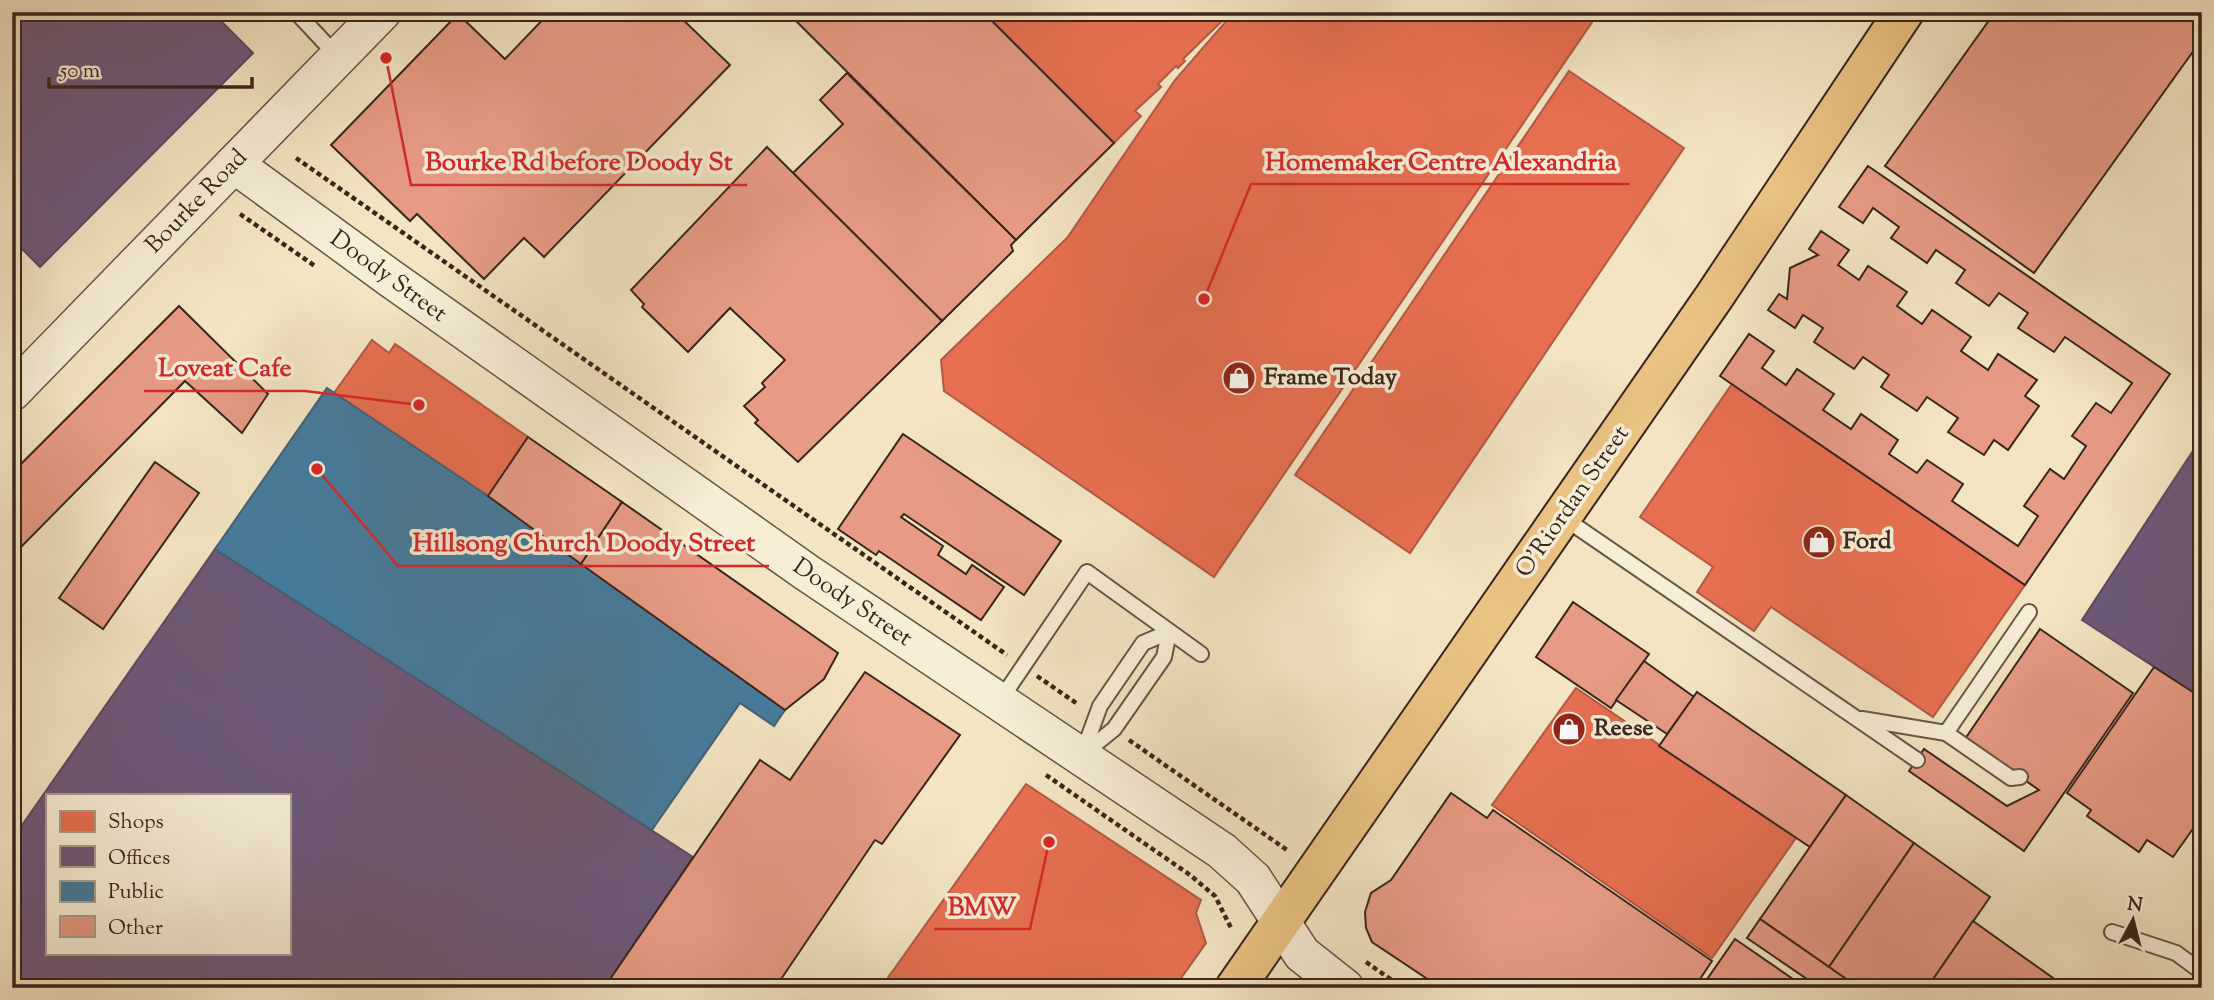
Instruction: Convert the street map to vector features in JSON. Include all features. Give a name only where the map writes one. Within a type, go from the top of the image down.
[{"type":"main road","name":"O'Riordan Street","points":[[1235,988],[1563,517],[1771,213],[1904,12]]},
{"type":"street","name":"Bourke Road","points":[[12,392],[382,12]]},
{"type":"street","name":"Doody Street","points":[[234,164],[412,294],[795,564],[1222,851],[1253,878],[1309,961],[1345,988]]},
{"type":"lane","points":[[296,12],[338,57]]},
{"type":"lane","points":[[1563,517],[1917,760]]},
{"type":"lane","points":[[999,702],[1087,572],[1201,654]]},
{"type":"lane","points":[[1946,733],[2029,611]]},
{"type":"lane","points":[[1082,755],[1100,706],[1143,642],[1169,632]]},
{"type":"lane","points":[[1082,755],[1114,729],[1164,657],[1169,632]]},
{"type":"lane","points":[[1857,718],[1946,733],[2011,778],[2020,777]]},
{"type":"lane","points":[[2112,932],[2176,953],[2202,972]]},
{"type":"path","name":"Doody Street","points":[[296,158],[1096,717]]},
{"type":"path","points":[[1114,729],[1287,850]]},
{"type":"building: Shops","points":[[983,12],[1212,12],[1222,21],[1183,59],[1185,61],[1178,68],[1176,66],[1158,84],[1161,87],[1135,111],[1141,116],[1114,143]]},
{"type":"building: Shops","points":[[1234,12],[1599,12],[1214,577],[944,391],[941,360],[1067,238],[1175,80]]},
{"type":"building: Shops","points":[[1569,71],[1684,148],[1410,553],[1295,475]]},
{"type":"building: Shops","points":[[372,340],[389,353],[395,344],[528,437],[488,496],[334,393]]},
{"type":"building: Shops","name":"Ford","points":[[1732,384],[2025,585],[1933,717],[1771,607],[1754,631],[1697,592],[1713,567],[1640,517]]},
{"type":"building: Shops","points":[[1576,688],[1796,838],[1712,958],[1492,805]]},
{"type":"building: Shops","points":[[1026,784],[1201,900],[1196,913],[1206,943],[1174,988],[882,986]]},
{"type":"building: Offices","points":[[12,12],[212,12],[253,53],[40,267],[12,239]]},
{"type":"building: Offices","points":[[2202,437],[2202,698],[2082,620]]},
{"type":"building: Offices","points":[[215,549],[693,857],[604,988],[12,988],[12,823],[20,828]]},
{"type":"building: Public","points":[[327,388],[488,496],[785,710],[774,726],[740,703],[652,830],[215,549]]},
{"type":"building: Other","points":[[550,12],[675,12],[730,65],[544,257],[524,238],[484,279],[417,214],[410,221],[331,145],[458,14],[505,59]]},
{"type":"building: Other","points":[[787,12],[983,12],[1114,143],[1016,240]]},
{"type":"building: Other","points":[[1995,12],[2202,12],[2202,39],[2034,273],[1885,166]]},
{"type":"building: Other","points":[[847,73],[1016,240],[1011,245],[1013,251],[942,321],[793,173],[843,124],[820,100]]},
{"type":"building: Other","points":[[767,147],[942,321],[798,462],[755,423],[758,420],[744,406],[765,387],[762,383],[785,360],[730,308],[688,352],[642,307],[644,304],[631,290]]},
{"type":"building: Other","points":[[1868,166],[2170,374],[2025,585],[1720,376],[1749,334],[1774,351],[1762,368],[1786,385],[1797,369],[1834,394],[1823,410],[1851,429],[1861,414],[1898,440],[1889,454],[1917,473],[1927,460],[1963,484],[1952,501],[2018,546],[2038,516],[2024,506],[2050,469],[2064,479],[2086,446],[2072,436],[2096,403],[2111,413],[2132,383],[2065,337],[2054,352],[2018,328],[2028,313],[1999,293],[1989,306],[1956,283],[1965,270],[1936,250],[1927,263],[1891,238],[1899,227],[1873,208],[1863,223],[1839,207]]},
{"type":"building: Other","points":[[1821,231],[1849,250],[1838,265],[1859,280],[1868,266],[1907,292],[1897,306],[1922,324],[1932,310],[1971,337],[1961,351],[1988,370],[1998,354],[2037,380],[2025,396],[2039,406],[2008,450],[1994,440],[1984,455],[1948,432],[1958,418],[1927,397],[1917,411],[1881,387],[1889,375],[1863,357],[1854,369],[1814,342],[1823,328],[1803,315],[1795,328],[1768,310],[1779,294],[1787,299],[1790,268],[1818,255],[1809,249]]},
{"type":"building: Other","points":[[179,306],[268,394],[242,433],[185,381],[14,554],[12,473]]},
{"type":"building: Other","points":[[903,434],[1061,541],[1024,595],[904,514],[901,517],[943,546],[938,555],[966,574],[972,565],[1004,587],[981,620],[879,551],[876,555],[838,529]]},
{"type":"building: Other","points":[[528,437],[622,502],[581,564],[488,496]]},
{"type":"building: Other","points":[[155,462],[199,493],[103,629],[59,598]]},
{"type":"building: Other","points":[[622,502],[838,653],[824,679],[785,710],[581,564]]},
{"type":"building: Other","points":[[1573,602],[1649,654],[1611,708],[1536,657]]},
{"type":"building: Other","points":[[2040,629],[2133,693],[2024,851],[1909,771],[1924,749],[2007,806],[2039,790],[1965,739]]},
{"type":"building: Other","points":[[1644,661],[1694,697],[1667,734],[1616,700]]},
{"type":"building: Other","points":[[2154,667],[2202,698],[2202,816],[2173,857],[2147,840],[2139,852],[2087,816],[2091,810],[2067,793]]},
{"type":"building: Other","points":[[865,672],[960,735],[882,844],[875,840],[775,988],[604,988],[760,760],[790,780]]},
{"type":"building: Other","points":[[1697,692],[1846,795],[1810,847],[1659,746]]},
{"type":"building: Other","points":[[1451,793],[1487,818],[1493,810],[1712,961],[1694,988],[1441,988],[1372,942],[1366,928],[1365,912],[1371,893],[1391,880]]},
{"type":"building: Other","points":[[1846,795],[1914,843],[1829,967],[1760,919]]},
{"type":"building: Other","points":[[1914,843],[1990,897],[1927,988],[1859,988],[1829,967]]},
{"type":"building: Other","points":[[1760,919],[1859,988],[1820,988],[1747,938]]},
{"type":"building: Other","points":[[1973,921],[2053,978],[2045,988],[1927,988]]},
{"type":"building: Other","points":[[1735,939],[1806,988],[1701,988]]},
{"type":"place","name":"Bourke Rd before Doody St","points":[[386,58]]},
{"type":"place","name":"Homemaker Centre Alexandria","points":[[1204,299]]},
{"type":"place","name":"Frame Today","points":[[1239,378]]},
{"type":"place","name":"Loveat Cafe","points":[[419,405]]},
{"type":"place","name":"Hillsong Church Doody Street","points":[[317,469]]},
{"type":"place","name":"Ford","points":[[1819,542]]},
{"type":"place","name":"Reese","points":[[1569,729]]},
{"type":"place","name":"BMW","points":[[1049,842]]}]
